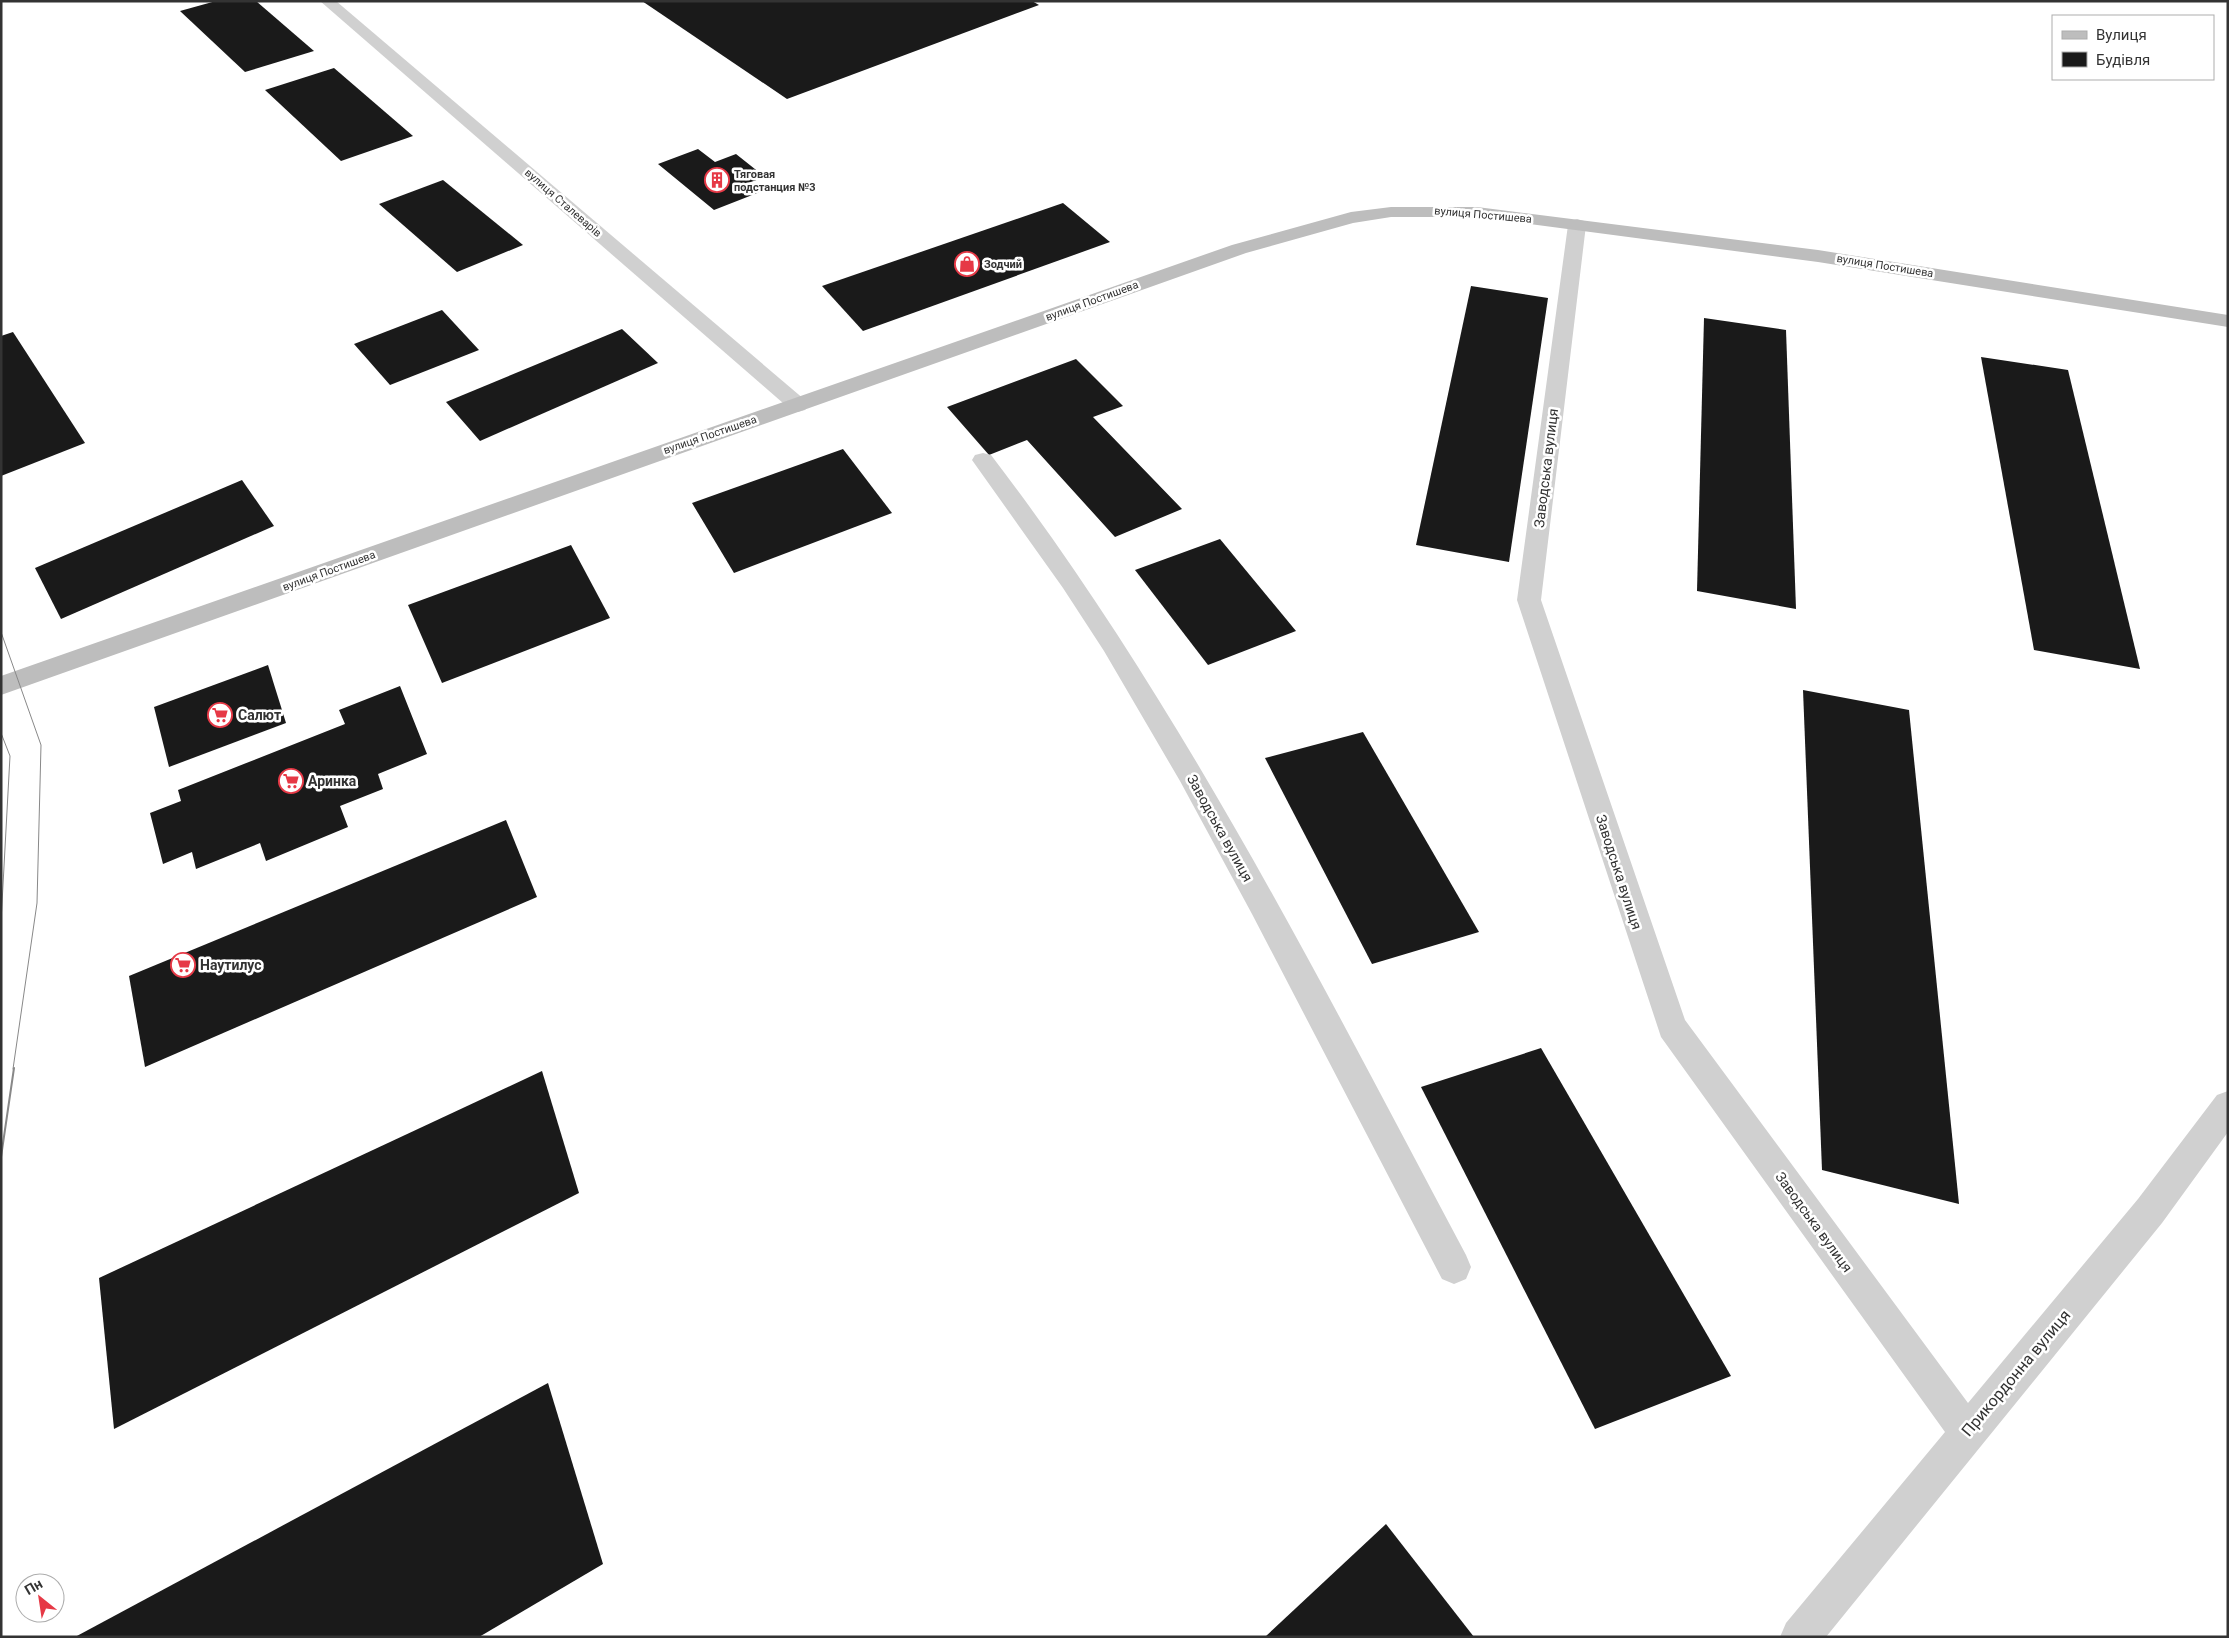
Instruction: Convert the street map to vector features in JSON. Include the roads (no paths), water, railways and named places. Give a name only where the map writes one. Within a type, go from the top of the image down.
[{"type":"street","name":"вулиця Сталеварів","points":[[327,1],[798,405]]},
{"type":"street","name":"вулиця Постишева","points":[[1,686],[1239,249],[1351,218],[1391,212],[1432,210],[1477,212],[1818,256],[2228,321]]},
{"type":"street","name":"Заводська вулиця","points":[[1577,224],[1529,600],[1672,1028],[1967,1432]]},
{"type":"street","name":"Заводська вулиця","points":[[984,460],[1117,649],[1216,818],[1454,1267]]},
{"type":"street","name":"Прикордонна вулиця","points":[[1800,1637],[2150,1211],[2228,1106]]},
{"type":"tram line","points":[[1,632],[41,745],[37,903],[13,1069]]},
{"type":"tram line","points":[[1,733],[10,756],[1,922]]},
{"type":"tram line","points":[[1,1157],[14,1068]]},
{"type":"place","name":"Тяговая подстанция №3","points":[[717,180]]},
{"type":"place","name":"Зодчий","points":[[967,264]]},
{"type":"place","name":"Салют","points":[[220,715]]},
{"type":"place","name":"Аринка","points":[[291,781]]},
{"type":"place","name":"Наутилус","points":[[183,965]]}]
